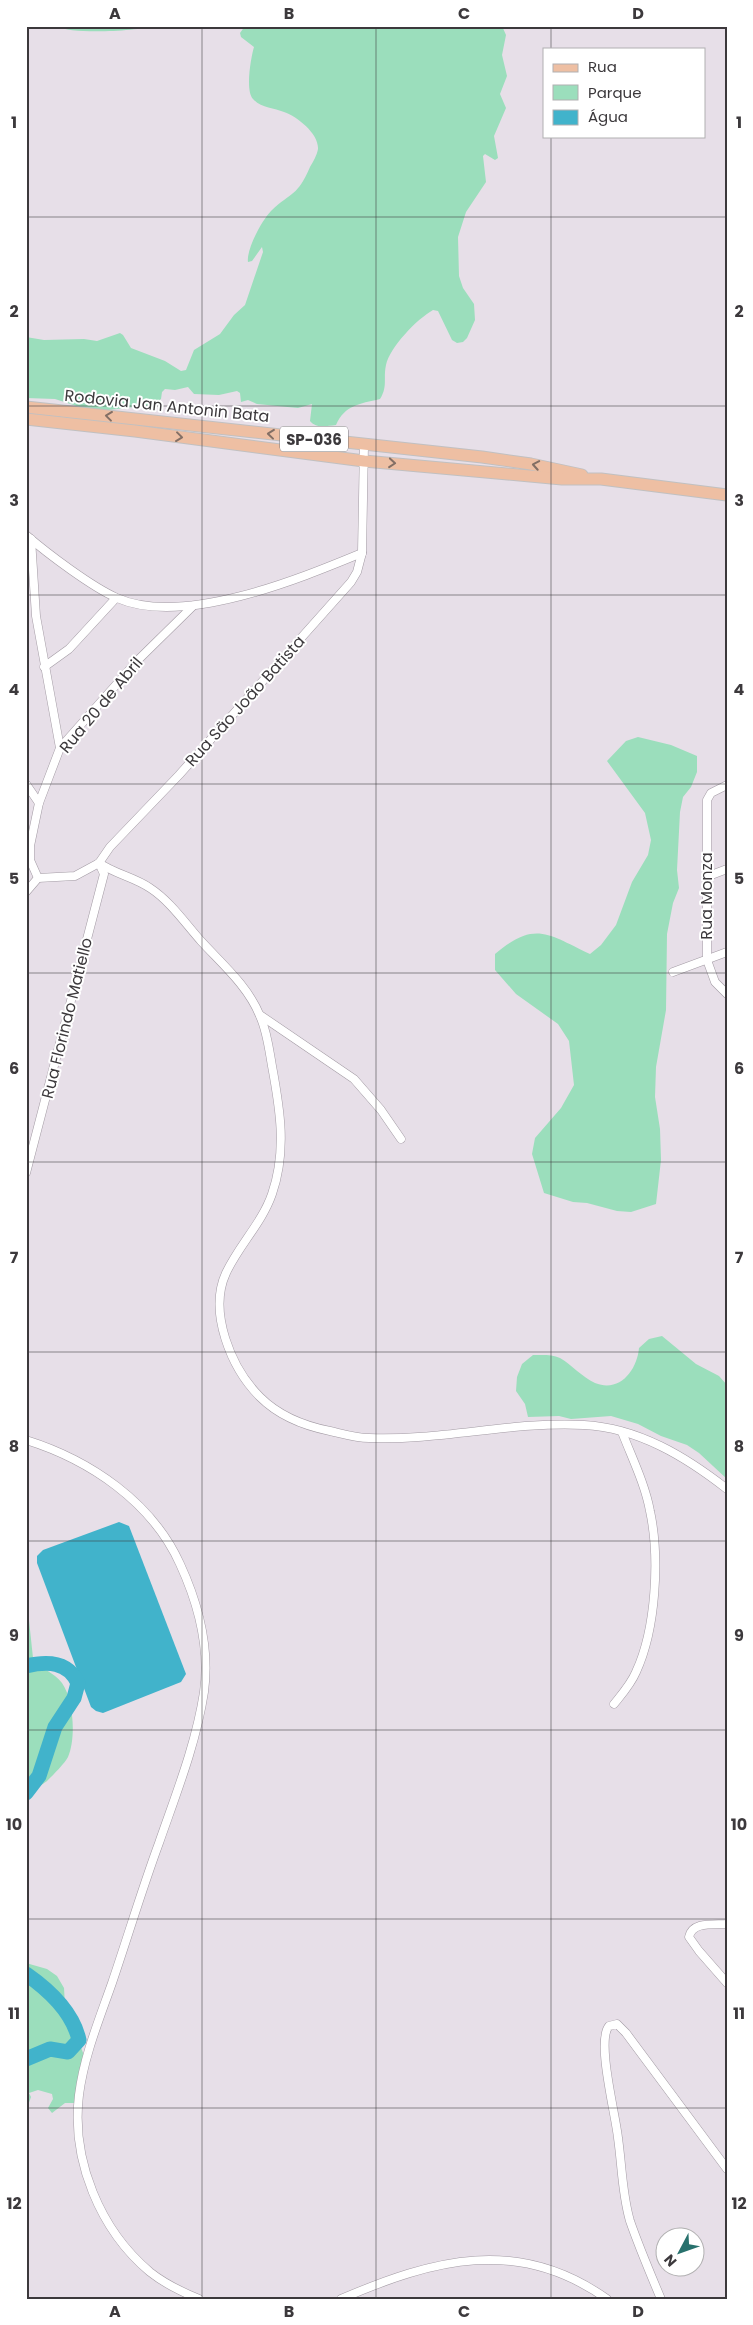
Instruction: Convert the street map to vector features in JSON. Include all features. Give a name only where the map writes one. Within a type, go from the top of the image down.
[{"type":"main road","name":"Rodovia Jan Antonin Bata","points":[[26,407],[530,464],[601,479],[727,495]]},
{"type":"main road","name":"Rodovia Jan Antonin Bata","points":[[26,419],[364,460],[562,479],[601,479]]},
{"type":"street","name":"Rua São João Batista","points":[[38,878],[75,876],[99,864],[110,847],[179,776],[351,582],[357,572],[362,553],[364,445]]},
{"type":"street","points":[[28,537],[116,598],[156,607],[193,606],[261,591],[311,575],[362,553]]},
{"type":"street","points":[[28,537],[36,616],[60,748]]},
{"type":"street","points":[[44,667],[69,649],[116,598]]},
{"type":"street","name":"Rua 20 de Abril","points":[[38,878],[30,860],[30,846],[39,803],[60,748],[139,659],[193,606]]},
{"type":"street","points":[[26,784],[39,803]]},
{"type":"street","name":"Rua Monza","points":[[727,785],[711,793],[707,800],[706,877],[707,960],[715,982],[727,994]]},
{"type":"street","points":[[99,864],[111,872],[151,888],[171,906],[235,976],[260,1015],[268,1044],[282,1117],[281,1154],[272,1195],[226,1272],[219,1294],[220,1311],[228,1343],[238,1368],[260,1397],[278,1411],[305,1426],[366,1438],[419,1438],[514,1428],[585,1425],[622,1432],[666,1448],[695,1464],[727,1489]]},
{"type":"street","name":"Rua Florindo Matiello","points":[[26,1173],[104,874],[99,864]]},
{"type":"street","points":[[706,877],[727,869]]},
{"type":"street","points":[[26,892],[38,878]]},
{"type":"street","points":[[673,972],[727,952]]},
{"type":"street","points":[[260,1015],[354,1079],[381,1110],[401,1139]]},
{"type":"street","points":[[614,1704],[635,1674],[642,1656],[657,1574],[655,1541],[650,1510],[622,1432]]},
{"type":"street","points":[[26,1440],[60,1452],[99,1473],[152,1517],[176,1554],[190,1586],[200,1620],[206,1657],[204,1690],[196,1730],[179,1788],[88,2050],[79,2096],[78,2136],[85,2175],[103,2214],[126,2246],[151,2272],[178,2290],[199,2299]]},
{"type":"street","points":[[727,1924],[699,1926],[692,1929],[689,1934],[693,1945],[727,1983]]},
{"type":"street","points":[[661,2299],[630,2219],[622,2178],[618,2138],[607,2073],[605,2034],[609,2026],[617,2024],[626,2033],[727,2169]]},
{"type":"street","points":[[341,2299],[371,2286],[420,2270],[491,2258],[520,2261],[553,2270],[590,2287],[607,2299]]},
{"type":"green space","points":[[57,26],[154,26],[120,31],[89,31],[64,29]]},
{"type":"green space","points":[[245,26],[502,26],[506,35],[502,55],[507,76],[500,94],[506,108],[494,136],[498,158],[495,160],[485,154],[483,156],[486,182],[466,212],[458,237],[459,276],[463,288],[474,304],[475,320],[467,338],[463,342],[457,343],[452,340],[438,311],[433,310],[405,334],[393,350],[386,365],[384,390],[380,399],[348,409],[336,425],[322,426],[313,424],[310,421],[312,404],[298,408],[257,404],[248,400],[241,402],[240,393],[237,391],[219,395],[194,394],[188,387],[175,390],[165,389],[162,392],[161,399],[151,405],[100,411],[55,399],[26,398],[26,337],[44,340],[84,339],[97,341],[120,333],[131,348],[165,361],[181,371],[186,370],[194,350],[220,334],[234,315],[245,305],[263,252],[262,247],[252,261],[248,262],[249,250],[255,235],[271,211],[294,193],[301,184],[318,149],[315,138],[301,122],[284,112],[260,104],[253,99],[249,89],[249,82],[254,47],[241,37],[240,33]]},
{"type":"green space","points":[[638,737],[671,745],[697,756],[697,772],[691,787],[683,797],[680,812],[677,870],[679,888],[673,903],[667,934],[666,1010],[656,1067],[655,1097],[660,1129],[661,1160],[656,1204],[631,1212],[573,1202],[544,1193],[532,1154],[535,1138],[561,1108],[574,1085],[569,1041],[558,1024],[516,994],[495,970],[495,954],[509,943],[521,937],[542,934],[552,936],[590,954],[601,945],[616,925],[632,882],[648,855],[651,840],[645,813],[607,761],[626,741]]},
{"type":"green space","points":[[662,1336],[696,1364],[719,1376],[727,1385],[727,1479],[699,1453],[687,1445],[661,1436],[638,1424],[611,1416],[571,1419],[559,1416],[528,1417],[525,1404],[516,1391],[517,1377],[522,1364],[533,1355],[550,1355],[560,1358],[595,1383],[612,1385],[626,1378],[635,1364],[639,1348],[649,1339]]},
{"type":"green space","points":[[26,1592],[33,1658],[39,1665],[55,1676],[66,1690],[71,1709],[73,1730],[71,1749],[66,1760],[45,1783],[32,1790],[26,1799]]},
{"type":"green space","points":[[26,1963],[47,1969],[57,1976],[64,1988],[65,2005],[78,2024],[79,2042],[86,2061],[76,2103],[65,2103],[52,2113],[48,2108],[53,2099],[52,2094],[38,2090],[29,2093],[31,2097],[26,2111]]},
{"type":"water","points":[[119,1522],[129,1526],[186,1674],[181,1682],[103,1713],[91,1707],[37,1563],[37,1556],[43,1550]]},
{"type":"waterway","points":[[26,1666],[42,1663],[56,1664],[69,1670],[78,1683],[74,1698],[55,1727],[39,1776],[26,1793]]},
{"type":"waterway","points":[[26,1974],[43,1987],[66,2011],[79,2040],[68,2052],[50,2049],[26,2059]]}]
